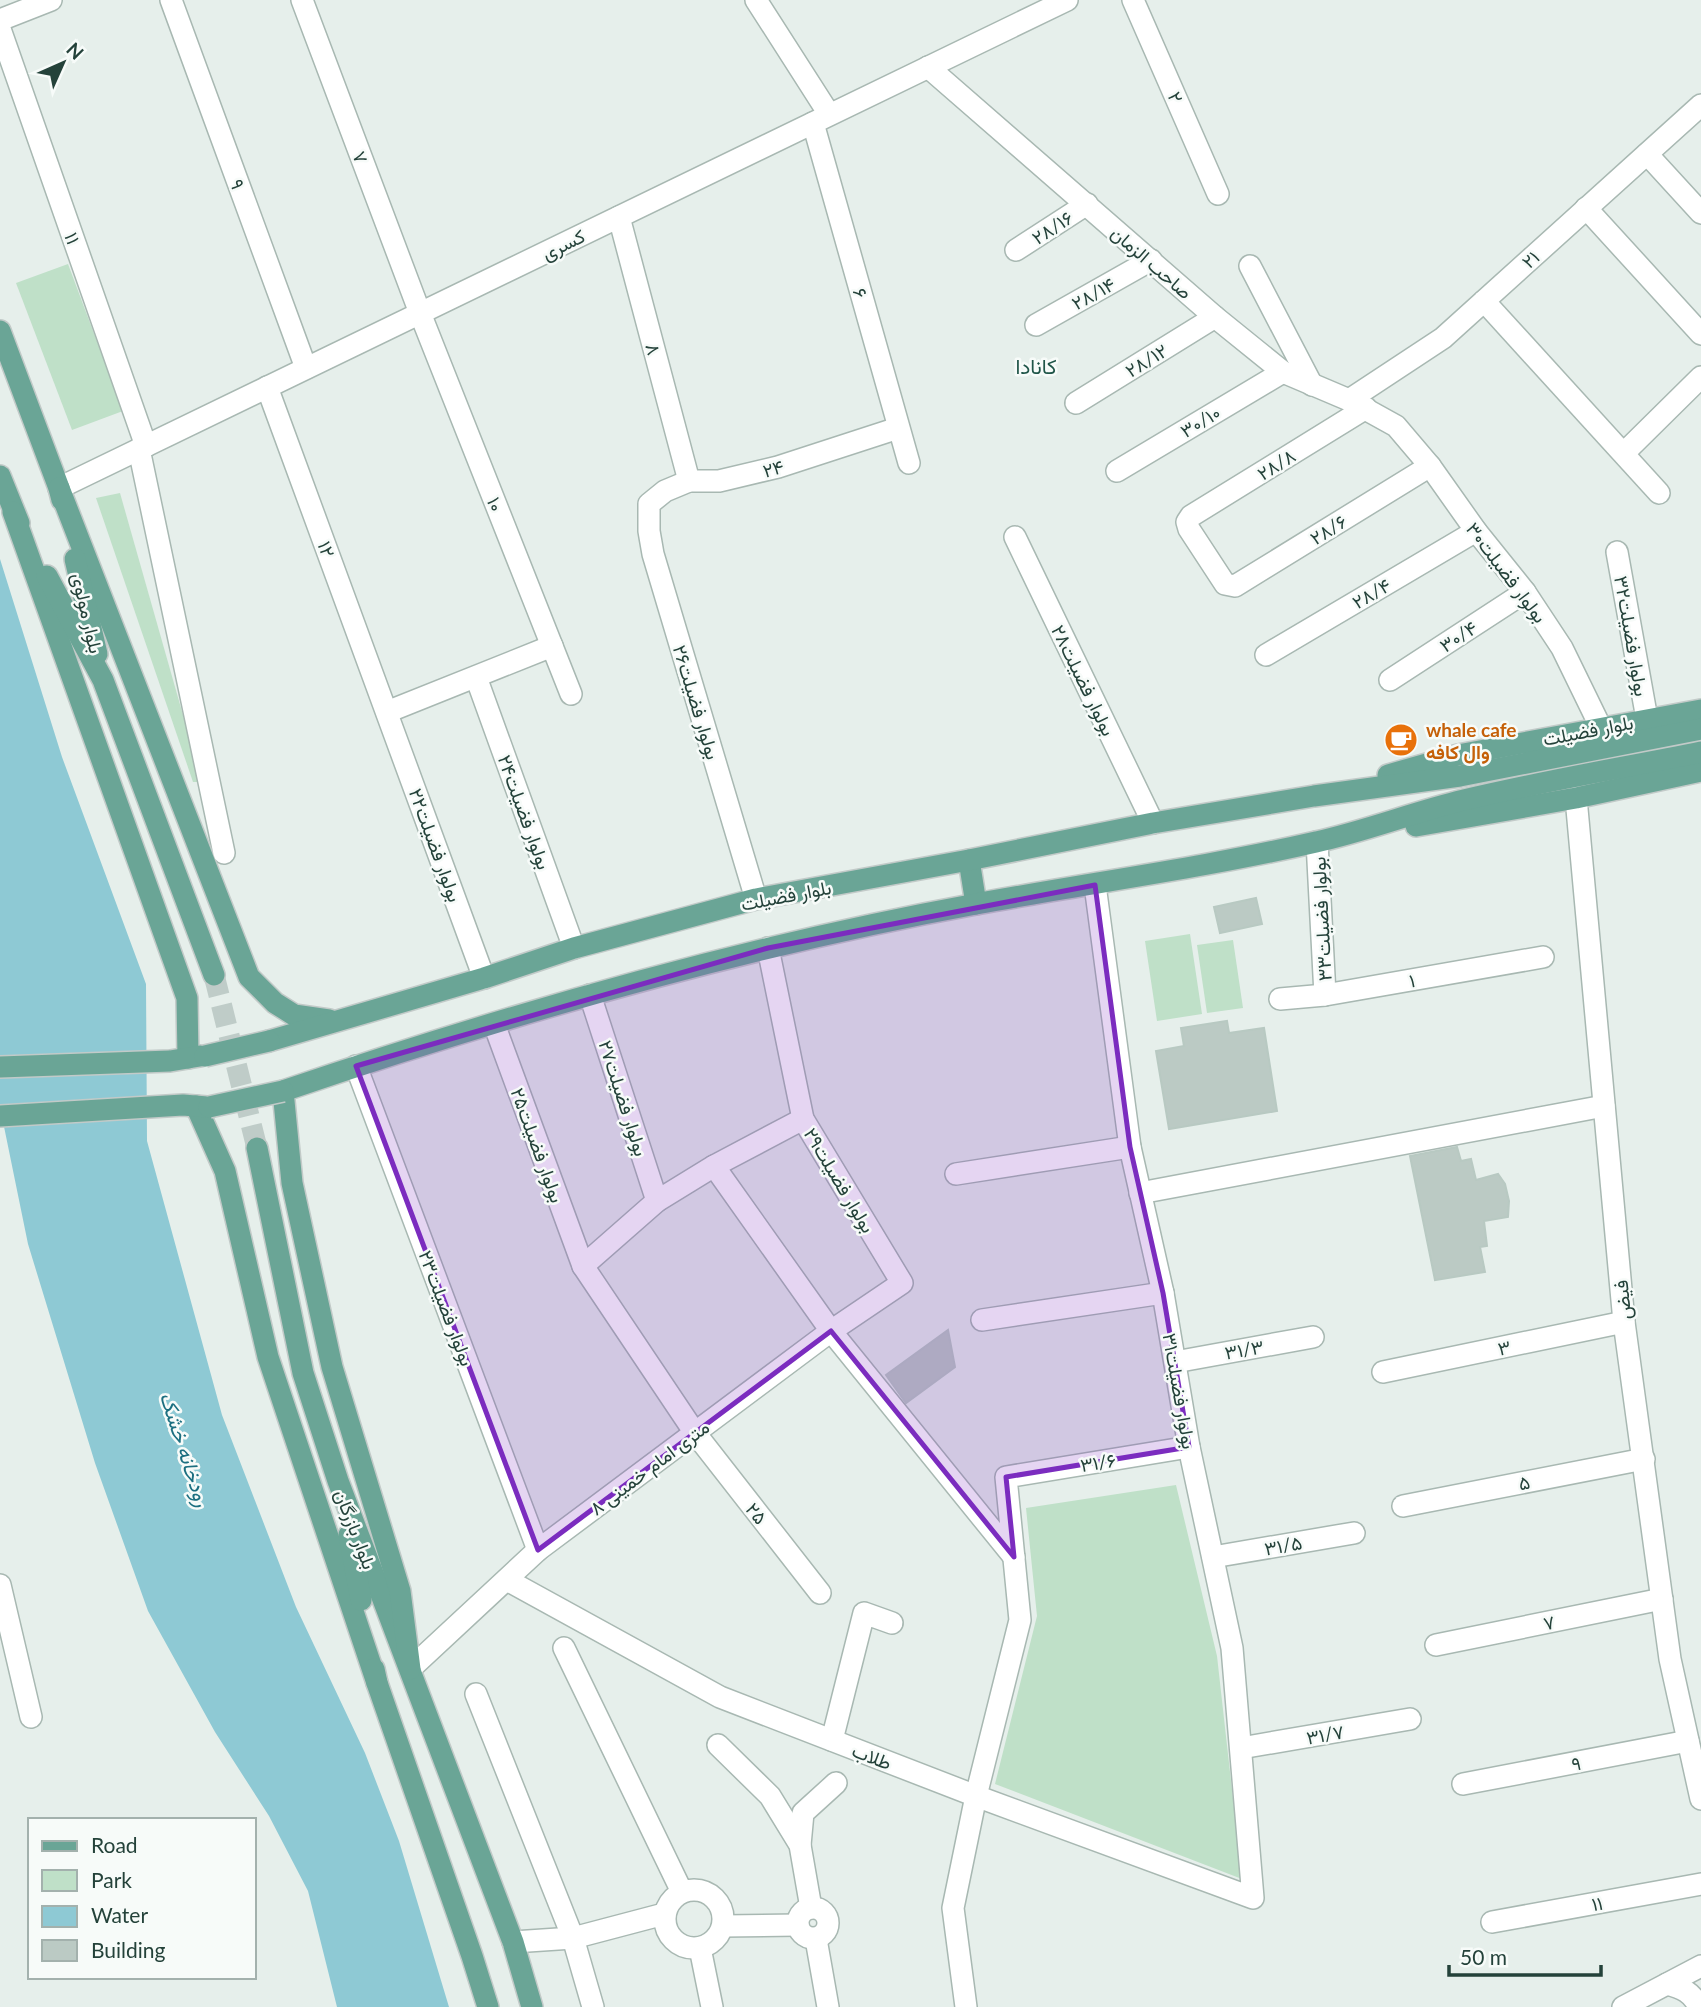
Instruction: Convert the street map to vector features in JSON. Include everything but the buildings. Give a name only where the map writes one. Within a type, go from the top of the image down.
[{"type":"main road","name":"بلوار مولوی","points":[[0,331],[59,488],[103,680]]},
{"type":"main road","name":"بلوار مولوی","points":[[0,476],[13,512],[103,680]]},
{"type":"main road","points":[[59,488],[249,977],[275,1003],[294,1015],[338,1021]]},
{"type":"main road","points":[[13,512],[187,998],[187,1058]]},
{"type":"main road","points":[[103,680],[214,975]]},
{"type":"main road","name":"بلوار فضیلت","points":[[1314,796],[1458,754],[1701,710]]},
{"type":"main road","name":"بلوار فضیلت","points":[[0,1067],[187,1058],[269,1041],[484,978],[574,948],[756,899],[1153,823],[1314,796],[1461,776],[1701,729]]},
{"type":"main road","points":[[1317,842],[1464,800],[1701,752]]},
{"type":"main road","points":[[0,1116],[196,1106],[283,1091],[590,995],[768,948],[976,904],[1576,798],[1701,771]]},
{"type":"main road","points":[[969,860],[976,904]]},
{"type":"main road","points":[[283,1091],[292,1183],[331,1367],[400,1591],[410,1669]]},
{"type":"main road","points":[[196,1106],[225,1171],[268,1357],[377,1683]]},
{"type":"main road","points":[[257,1148],[303,1373],[338,1481]]},
{"type":"main road","name":"بلوار بازرگان","points":[[338,1481],[513,1942],[532,2007]]},
{"type":"main road","name":"بلوار بازرگان","points":[[338,1481],[377,1683],[488,2007]]},
{"type":"street","points":[[0,20],[51,0]]},
{"type":"street","name":"۹","points":[[171,0],[306,368]]},
{"type":"street","name":"۷","points":[[302,0],[420,313]]},
{"type":"street","name":"۶","points":[[756,0],[821,118],[909,463]]},
{"type":"street","name":"کسری","points":[[59,488],[928,68],[1038,6],[1067,0]]},
{"type":"street","name":"۲","points":[[1133,0],[1218,194]]},
{"type":"street","name":"۱۱","points":[[0,29],[143,447],[224,853]]},
{"type":"street","name":"صاحب الزمان","points":[[928,68],[1215,317],[1283,372],[1358,404],[1396,426]]},
{"type":"street","name":"۲۱","points":[[1358,404],[1443,338],[1701,105]]},
{"type":"street","points":[[1647,154],[1701,214]]},
{"type":"street","name":"۲۸/۱۶","points":[[1016,250],[1087,205]]},
{"type":"street","points":[[1586,208],[1701,334]]},
{"type":"street","name":"۸","points":[[619,217],[689,481]]},
{"type":"street","name":"۲۸/۱۴","points":[[1036,326],[1151,260]]},
{"type":"street","points":[[1250,266],[1312,385]]},
{"type":"street","points":[[1484,301],[1659,493]]},
{"type":"street","name":"۱۰","points":[[420,313],[571,694]]},
{"type":"street","name":"۲۸/۱۲","points":[[1076,403],[1215,317]]},
{"type":"street","name":"۳۰/۱۰","points":[[1117,471],[1283,372]]},
{"type":"street","points":[[1624,453],[1701,377]]},
{"type":"street","name":"۱۲","points":[[267,387],[387,712]]},
{"type":"street","name":"۲۸/۸","points":[[1225,584],[1189,529],[1187,522],[1191,516],[1358,404]]},
{"type":"street","name":"بولوار فضیلت۳۰","points":[[1396,426],[1430,466],[1476,531],[1525,592],[1562,648],[1601,728]]},
{"type":"street","name":"۲۴","points":[[649,504],[665,491],[689,481],[719,481],[778,467],[898,428]]},
{"type":"street","name":"۲۸/۶","points":[[1225,584],[1235,586],[1430,466]]},
{"type":"street","name":"بولوار فضیلت۲۶","points":[[649,504],[648,520],[653,554],[756,899]]},
{"type":"street","name":"۲۸/۴","points":[[1266,655],[1476,531]]},
{"type":"street","name":"بولوار فضیلت۲۸","points":[[1015,537],[1153,823]]},
{"type":"street","name":"بولوار فضیلت۳۲","points":[[1617,552],[1647,719]]},
{"type":"street","name":"۳۰/۴","points":[[1390,680],[1525,592]]},
{"type":"street","points":[[387,712],[552,646]]},
{"type":"street","name":"بولوار فضیلت۲۴","points":[[476,677],[574,948]]},
{"type":"street","name":"بولوار فضیلت۲۲","points":[[387,712],[484,978]]},
{"type":"street","name":"فیض","points":[[1576,798],[1624,1322],[1670,1659],[1688,1741],[1699,1776],[1701,1799]]},
{"type":"street","name":"بولوار فضیلت۳۳","points":[[1317,842],[1325,995]]},
{"type":"street","name":"بولوار فضیلت۳۱","points":[[1095,885],[1129,1147],[1163,1293],[1189,1447],[1232,1648],[1253,1898]]},
{"type":"street","name":"بولوار فضیلت۲۹","points":[[768,948],[803,1119],[902,1283]]},
{"type":"street","name":"۱","points":[[1280,999],[1325,995],[1543,957]]},
{"type":"street","name":"بولوار فضیلت۲۷","points":[[590,995],[657,1201]]},
{"type":"street","name":"بولوار فضیلت۲۵","points":[[494,1024],[583,1266],[695,1433]]},
{"type":"street","name":"بولوار فضیلت۲۳","points":[[356,1066],[538,1550]]},
{"type":"street","points":[[1140,1193],[1604,1106]]},
{"type":"street","points":[[583,1266],[657,1201],[714,1166],[803,1119]]},
{"type":"street","points":[[956,1174],[1129,1147]]},
{"type":"street","points":[[714,1166],[831,1331],[1014,1557],[1020,1620],[976,1796],[953,1908],[966,2007]]},
{"type":"street","name":"۸ متری امام خمینی","points":[[410,1669],[538,1550],[831,1331],[902,1283]]},
{"type":"street","points":[[982,1320],[1163,1293]]},
{"type":"street","name":"۳","points":[[1383,1372],[1624,1322]]},
{"type":"street","name":"۳۱/۳","points":[[1175,1362],[1313,1337]]},
{"type":"street","name":"۲۵","points":[[695,1433],[820,1593]]},
{"type":"street","name":"۳۱/۶","points":[[1014,1557],[1006,1477],[1189,1447]]},
{"type":"street","name":"۵","points":[[1403,1506],[1644,1459]]},
{"type":"street","name":"۳۱/۵","points":[[1213,1557],[1354,1533]]},
{"type":"street","name":"طلاب","points":[[507,1580],[720,1697],[976,1796],[1253,1898]]},
{"type":"street","points":[[0,1585],[31,1717]]},
{"type":"street","name":"۷","points":[[1436,1645],[1662,1599]]},
{"type":"street","points":[[832,1740],[864,1613],[892,1623]]},
{"type":"street","points":[[564,1648],[682,1892]]},
{"type":"street","points":[[477,1694],[573,1938],[593,2007]]},
{"type":"street","name":"۳۱/۷","points":[[1241,1748],[1410,1719]]},
{"type":"street","name":"۹","points":[[1463,1784],[1688,1741]]},
{"type":"street","points":[[718,1745],[770,1796],[800,1845]]},
{"type":"street","points":[[811,1908],[800,1845],[803,1812],[836,1783]]},
{"type":"street","points":[[770,1796],[803,1812]]},
{"type":"street","name":"۱۱","points":[[1492,1922],[1701,1884]]},
{"type":"street","points":[[700,1890],[716,1900],[721,1908],[723,1926],[714,1941],[700,1948],[681,1946],[667,1933],[664,1914],[668,1905],[682,1892],[700,1890]]},
{"type":"street","points":[[811,1908],[821,1910],[829,1923],[825,1933],[816,1938],[806,1937],[797,1926],[802,1912],[811,1908]]},
{"type":"street","points":[[513,1942],[573,1938],[664,1914]]},
{"type":"street","points":[[723,1926],[797,1926]]},
{"type":"street","points":[[816,1938],[828,2007]]},
{"type":"street","points":[[700,1948],[712,2007]]},
{"type":"street","points":[[1623,2007],[1701,1966]]},
{"type":"street","points":[[1667,1984],[1682,1988],[1694,1997],[1699,2007]]},
{"type":"highlighted area","points":[[1095,885],[1130,1147],[1163,1293],[1189,1447],[1006,1477],[1014,1557],[831,1331],[538,1550],[356,1066],[768,948]]},
{"type":"green space","points":[[68,264],[123,411],[72,430],[16,283]]},
{"type":"green space","points":[[120,493],[202,782],[193,782],[96,498]]},
{"type":"green space","points":[[1190,934],[1202,1014],[1157,1021],[1145,941]]},
{"type":"green space","points":[[1233,940],[1243,1008],[1207,1013],[1197,945]]},
{"type":"green space","points":[[1176,1485],[1217,1656],[1242,1879],[995,1784],[1037,1616],[1026,1508]]},
{"type":"water","name":"رودخانه خشک","points":[[0,559],[62,757],[146,984],[147,1141],[222,1415],[296,1607],[365,1753],[399,1841],[449,2007],[337,2007],[308,1891],[269,1816],[215,1732],[148,1611],[95,1463],[28,1244],[0,1107]]},
{"type":"tunnel","points":[[214,975],[257,1148]]},
{"type":"place","name":"whale cafe وال کافه","points":[[1401,740]]},
{"type":"district","name":"کانادا","points":[[1036,365]]}]
